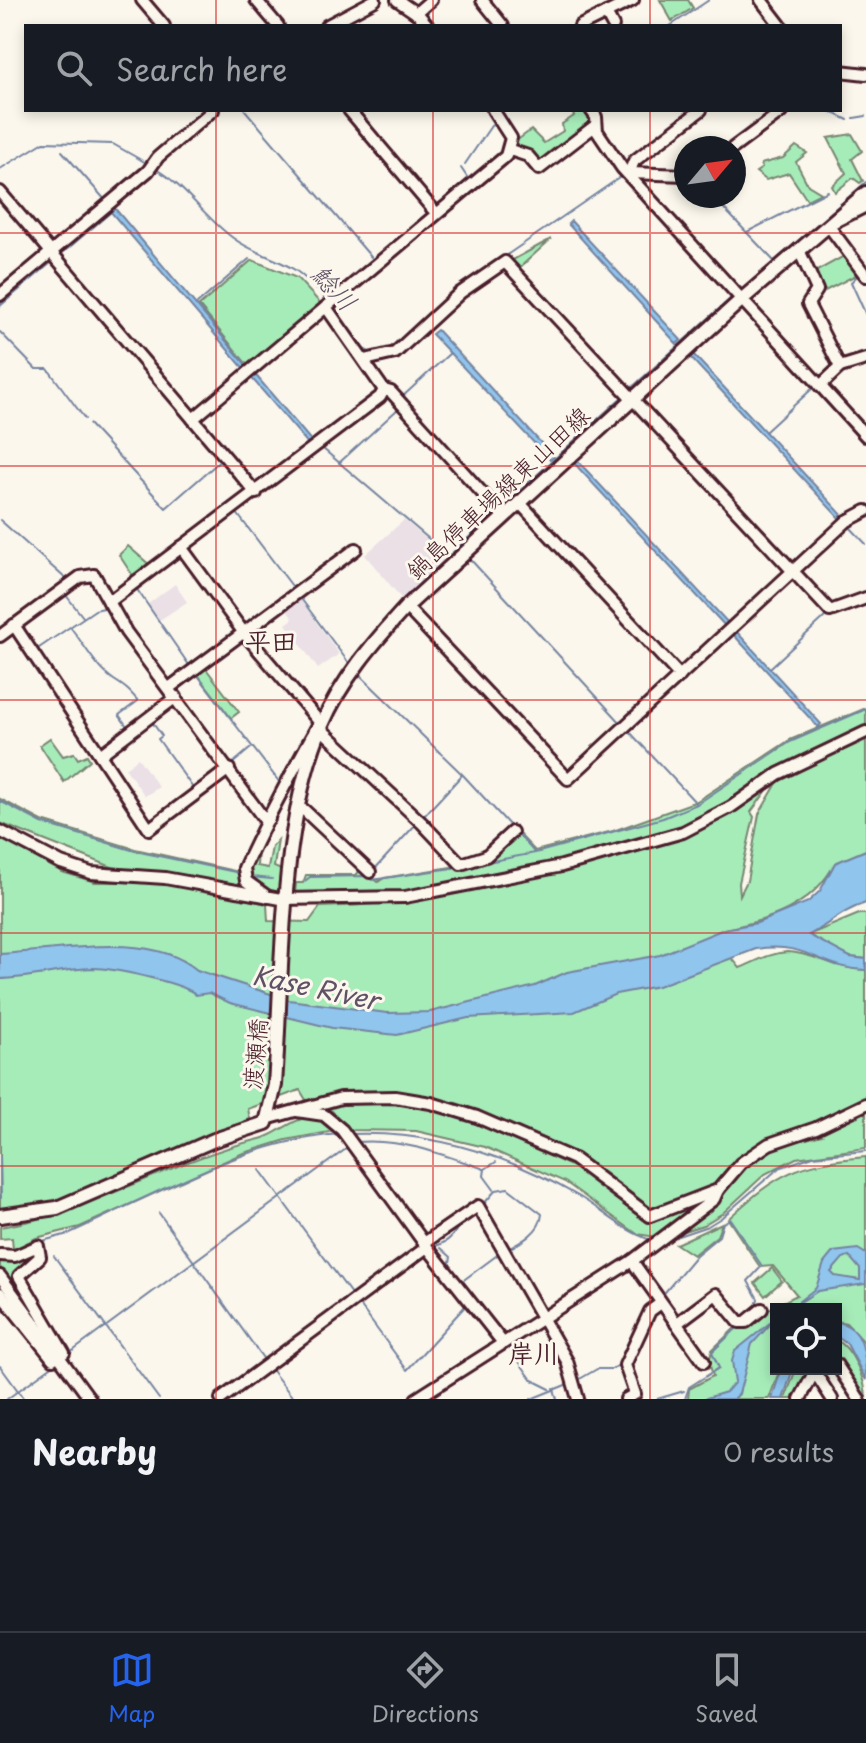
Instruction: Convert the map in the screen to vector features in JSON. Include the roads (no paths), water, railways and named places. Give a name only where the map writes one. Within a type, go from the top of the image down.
[{"type":"main road","name":"鍋島停車場線東山田線","points":[[287,901],[295,811],[321,725],[359,661],[406,607],[500,513],[519,502],[629,394],[866,193]]},
{"type":"main road","name":"渡瀬橋","points":[[270,1115],[287,901]]},
{"type":"main road","points":[[0,1216],[32,1214],[89,1197],[214,1140],[260,1128],[270,1115]]},
{"type":"street","points":[[142,0],[162,24]]},
{"type":"street","points":[[330,24],[375,0]]},
{"type":"street","points":[[397,0],[426,24]]},
{"type":"street","points":[[416,13],[431,0]]},
{"type":"street","points":[[482,0],[501,24]]},
{"type":"street","points":[[584,24],[633,0]]},
{"type":"street","points":[[761,0],[779,24]]},
{"type":"street","points":[[259,3],[276,24]]},
{"type":"street","points":[[606,13],[612,24]]},
{"type":"street","points":[[842,71],[866,74]]},
{"type":"street","points":[[0,295],[54,256],[211,112]]},
{"type":"street","points":[[351,112],[436,213]]},
{"type":"street","points":[[193,419],[510,150],[511,138],[494,112]]},
{"type":"street","points":[[592,112],[622,168],[866,436]]},
{"type":"street","points":[[629,173],[634,161],[698,112]]},
{"type":"street","points":[[746,138],[781,112]]},
{"type":"street","points":[[510,150],[528,156],[539,169],[596,125]]},
{"type":"street","points":[[629,173],[674,175]]},
{"type":"street","points":[[0,192],[256,493]]},
{"type":"street","points":[[866,206],[828,225],[866,276]]},
{"type":"street","points":[[799,250],[817,290],[808,304],[840,367]]},
{"type":"street","points":[[365,360],[395,353],[460,293],[505,262],[830,611],[866,598]]},
{"type":"street","points":[[329,303],[384,390],[391,392],[500,513]]},
{"type":"street","points":[[820,386],[840,367],[866,359]]},
{"type":"street","points":[[110,605],[181,547],[380,397],[384,390]]},
{"type":"street","points":[[519,502],[680,676]]},
{"type":"street","points":[[406,607],[568,779],[847,521],[866,511]]},
{"type":"street","points":[[181,547],[244,633],[321,725],[461,864],[486,856],[512,832]]},
{"type":"street","points":[[100,755],[244,633],[356,549]]},
{"type":"street","points":[[0,636],[16,628],[86,574],[97,579],[110,605],[172,693],[264,819],[269,819]]},
{"type":"street","points":[[16,628],[149,829],[229,769]]},
{"type":"street","points":[[269,898],[253,888],[244,875],[269,819],[287,795],[300,752],[321,725]]},
{"type":"street","points":[[0,831],[61,863],[91,873],[165,878],[287,901],[405,897],[502,880],[642,845],[710,819],[778,774],[866,732]]},
{"type":"street","points":[[304,810],[370,872]]},
{"type":"street","points":[[270,1115],[297,1111],[326,1100],[369,1096],[414,1099],[458,1111],[574,1159],[650,1216],[718,1190]]},
{"type":"street","points":[[416,1399],[660,1241],[714,1199],[741,1163],[769,1144],[816,1128],[866,1104]]},
{"type":"street","points":[[297,1111],[324,1115],[348,1139],[469,1301],[505,1342]]},
{"type":"street","points":[[224,1398],[479,1207],[567,1361],[578,1399]]},
{"type":"street","points":[[0,1255],[15,1256],[38,1246],[40,1257],[19,1276],[64,1353]]},
{"type":"street","points":[[632,1261],[704,1362]]},
{"type":"street","points":[[0,1278],[90,1399]]},
{"type":"street","points":[[0,1293],[53,1359]]},
{"type":"street","points":[[676,1324],[716,1294],[739,1322],[746,1322],[762,1309]]},
{"type":"street","points":[[626,1399],[635,1394],[625,1365],[650,1311],[659,1300]]},
{"type":"street","points":[[842,1373],[859,1399]]},
{"type":"street","points":[[800,1399],[812,1375]]},
{"type":"street","points":[[818,1375],[832,1399]]},
{"type":"water","points":[[112,205],[248,367],[245,370],[111,212],[0,306],[0,300]]},
{"type":"water","points":[[571,221],[681,340],[677,344],[568,224]]},
{"type":"water","points":[[437,330],[554,457],[550,460],[432,334]]},
{"type":"water","points":[[693,354],[845,518],[842,521],[690,357]]},
{"type":"water","points":[[253,372],[313,443],[310,446],[249,375]]},
{"type":"water","points":[[576,459],[730,625],[727,628],[573,462]]},
{"type":"water","points":[[735,630],[821,724],[818,727],[732,633]]},
{"type":"water","points":[[866,850],[866,903],[809,935],[850,957],[866,959],[866,970],[837,965],[789,949],[756,949],[658,986],[616,994],[574,1012],[468,1018],[397,1035],[332,1028],[230,1003],[209,993],[196,995],[147,977],[102,969],[0,979],[0,954],[76,947],[130,947],[155,950],[197,970],[289,1000],[387,1013],[430,1012],[535,986],[567,972],[660,955],[724,929],[757,923],[808,902],[820,891],[835,863]]},
{"type":"water","points":[[858,1249],[866,1254],[866,1284],[818,1291],[797,1303],[816,1288],[824,1263],[833,1252]],"holes":[[[849,1256],[860,1269],[860,1280],[835,1276],[831,1272],[843,1258]]]},
{"type":"water","points":[[770,1323],[752,1344],[739,1394],[734,1399],[703,1399],[726,1392],[735,1382],[732,1361],[735,1351]]},
{"type":"water","points":[[842,1324],[853,1330],[862,1344],[866,1380],[842,1340]]},
{"type":"water","points":[[779,1375],[791,1375],[783,1399],[772,1399]]},
{"type":"waterway","points":[[673,24],[709,0]]},
{"type":"waterway","points":[[247,112],[371,257]]},
{"type":"waterway","points":[[832,112],[848,120]]},
{"type":"waterway","name":"鯰川","points":[[742,136],[772,113]]},
{"type":"waterway","points":[[854,118],[866,116]]},
{"type":"waterway","points":[[465,164],[495,120]]},
{"type":"waterway","name":"鯰川","points":[[0,169],[44,142],[113,144],[148,164]]},
{"type":"waterway","points":[[62,151],[106,201]]},
{"type":"waterway","name":"鯰川","points":[[154,168],[176,184],[233,238],[295,270],[327,300]]},
{"type":"waterway","points":[[461,168],[469,180]]},
{"type":"waterway","name":"鯰川","points":[[638,168],[669,169]]},
{"type":"waterway","name":"鯰川","points":[[501,259],[622,176]]},
{"type":"waterway","points":[[740,291],[866,182]]},
{"type":"waterway","points":[[747,232],[828,191]]},
{"type":"waterway","points":[[723,208],[773,260]]},
{"type":"waterway","points":[[196,305],[249,259]]},
{"type":"waterway","name":"鯰川","points":[[465,284],[496,262]]},
{"type":"waterway","points":[[859,274],[851,282],[866,315]]},
{"type":"waterway","points":[[628,391],[731,298]]},
{"type":"waterway","name":"鯰川","points":[[334,308],[364,349],[373,354]]},
{"type":"waterway","points":[[0,332],[36,369],[48,369],[85,419]]},
{"type":"waterway","points":[[401,398],[450,353]]},
{"type":"waterway","points":[[765,432],[814,387]]},
{"type":"waterway","points":[[502,507],[624,395]]},
{"type":"waterway","points":[[339,463],[399,408]]},
{"type":"waterway","points":[[89,424],[166,508],[221,460]]},
{"type":"waterway","points":[[243,507],[322,448],[449,556],[494,514]]},
{"type":"waterway","points":[[236,512],[295,590]]},
{"type":"waterway","points":[[0,520],[67,580]]},
{"type":"waterway","points":[[848,525],[866,544]]},
{"type":"waterway","points":[[470,559],[622,724]]},
{"type":"waterway","points":[[136,588],[191,668]]},
{"type":"waterway","points":[[65,594],[83,617]]},
{"type":"waterway","points":[[299,596],[348,662]]},
{"type":"waterway","points":[[36,650],[95,610],[108,607]]},
{"type":"waterway","points":[[770,668],[827,615]]},
{"type":"waterway","points":[[71,628],[102,669],[138,701],[119,715],[129,729]]},
{"type":"waterway","points":[[196,673],[280,783]]},
{"type":"waterway","points":[[361,676],[463,775],[512,828]]},
{"type":"waterway","points":[[477,864],[535,853],[663,818],[697,804],[790,742],[866,709]]},
{"type":"waterway","points":[[152,722],[162,736],[158,739],[195,791]]},
{"type":"waterway","points":[[627,729],[696,803]]},
{"type":"waterway","points":[[232,764],[251,748]]},
{"type":"waterway","points":[[423,817],[462,775]]},
{"type":"waterway","points":[[0,801],[42,823],[135,851],[240,873]]},
{"type":"waterway","points":[[373,871],[417,823]]},
{"type":"waterway","points":[[517,833],[534,852]]},
{"type":"waterway","points":[[305,881],[310,877],[367,876],[372,880],[459,867]]},
{"type":"waterway","points":[[251,877],[272,879]]},
{"type":"waterway","points":[[39,1242],[68,1234],[234,1158],[304,1139],[340,1134]]},
{"type":"waterway","points":[[351,1134],[411,1137],[469,1148],[552,1181],[632,1232],[651,1240]]},
{"type":"waterway","points":[[356,1142],[405,1145],[484,1169]]},
{"type":"waterway","points":[[98,1399],[66,1356],[350,1146]]},
{"type":"waterway","points":[[669,1239],[708,1226],[721,1218],[779,1168],[813,1156],[866,1151]]},
{"type":"waterway","points":[[0,1157],[1,1198]]},
{"type":"waterway","points":[[482,1206],[495,1191],[484,1176],[485,1169],[496,1162]]},
{"type":"waterway","points":[[260,1170],[354,1298]]},
{"type":"waterway","points":[[382,1176],[425,1235]]},
{"type":"waterway","points":[[496,1190],[508,1188],[542,1214],[534,1231],[506,1250]]},
{"type":"waterway","points":[[159,1213],[265,1361]]},
{"type":"waterway","points":[[661,1297],[696,1255],[719,1236],[723,1223],[730,1219],[762,1266],[748,1281],[758,1299],[755,1309]]},
{"type":"waterway","points":[[432,1246],[448,1240],[459,1225]]},
{"type":"waterway","points":[[441,1248],[451,1257],[449,1267]]},
{"type":"waterway","points":[[461,1282],[500,1253]]},
{"type":"waterway","points":[[54,1256],[159,1399]]},
{"type":"waterway","points":[[358,1303],[407,1370],[468,1303]]},
{"type":"waterway","points":[[685,1399],[689,1387],[719,1368],[712,1352],[740,1325]]},
{"type":"waterway","points":[[508,1346],[532,1380],[550,1389]]},
{"type":"waterway","points":[[578,1380],[597,1369],[612,1369],[622,1363]]},
{"type":"waterway","points":[[7,1399],[55,1364]]},
{"type":"waterway","points":[[0,1366],[24,1399]]},
{"type":"waterway","points":[[269,1367],[294,1399]]},
{"type":"waterway","points":[[531,1399],[568,1384]]},
{"type":"waterway","points":[[554,1389],[557,1399]]},
{"type":"waterway","points":[[657,1399],[684,1391]]},
{"type":"district","name":"平田","points":[[271,640]]},
{"type":"district","name":"岸川","points":[[534,1352]]},
{"type":"water label","name":"Kase River","points":[[316,987]]}]
